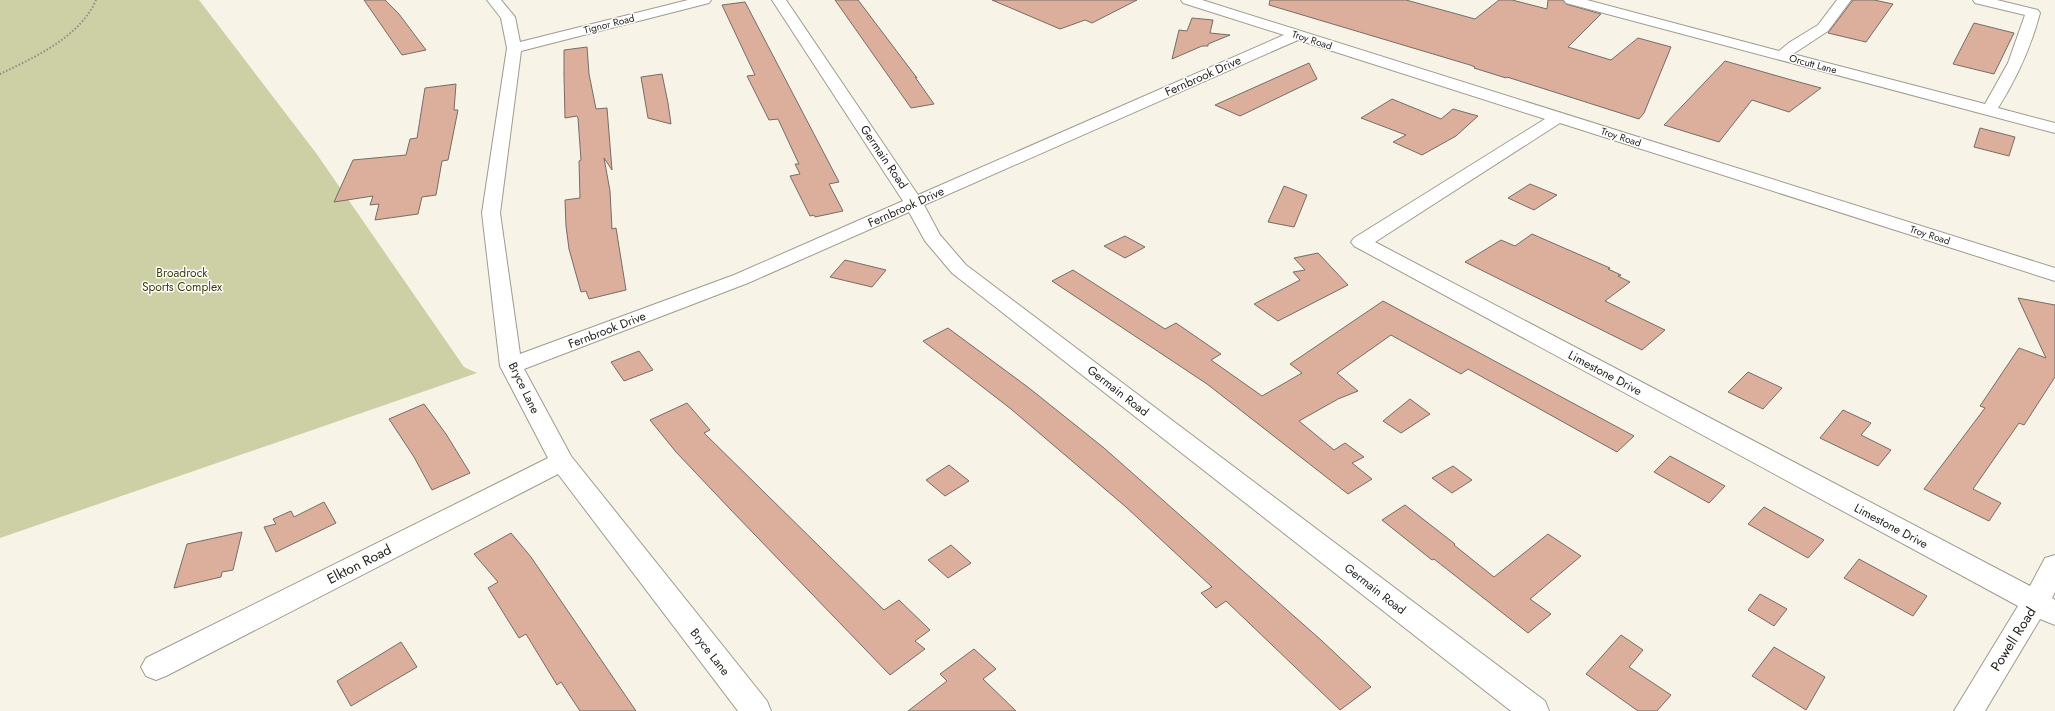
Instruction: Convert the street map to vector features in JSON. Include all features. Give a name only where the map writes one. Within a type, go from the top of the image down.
[{"type":"street","name":"Bryce Lane","points":[[494,0],[508,17],[514,48],[491,213],[511,366],[562,461],[756,711]]},
{"type":"street","name":"Tignor Road","points":[[514,48],[704,0]]},
{"type":"street","name":"Germain Road","points":[[780,0],[914,203],[932,237],[959,269],[1534,711]]},
{"type":"street","name":"Troy Road","points":[[1188,0],[2055,275]]},
{"type":"street","name":"Orcutt Lane","points":[[1571,0],[2055,128]]},
{"type":"street","points":[[1782,56],[1795,45],[1823,28],[1844,0]]},
{"type":"street","points":[[1980,0],[2033,12],[2027,35],[2009,79],[1989,110]]},
{"type":"street","name":"Fernbrook Drive","points":[[511,366],[741,279],[1296,34]]},
{"type":"street","name":"Limestone Drive","points":[[1559,117],[1361,242],[2045,608]]},
{"type":"street","name":"Elkton Road","points":[[156,667],[562,461]]},
{"type":"street","name":"Powell Road","points":[[1969,711],[2045,608],[2055,566]]},
{"type":"path","points":[[0,74],[54,45],[78,26],[95,7],[96,0]]},
{"type":"green space","name":"Broadrock Sports Complex","points":[[0,0],[199,0],[316,153],[464,367],[477,373],[0,538]]},
{"type":"building","points":[[364,0],[385,0],[399,14],[426,50],[402,55]]},
{"type":"building","points":[[835,0],[858,0],[917,78],[915,77],[934,104],[911,108]]},
{"type":"building","points":[[992,0],[1137,0],[1092,23],[1085,20],[1060,29]]},
{"type":"building","points":[[1270,0],[1406,0],[1475,19],[1499,0],[1512,0],[1547,9],[1548,0],[1563,0],[1566,4],[1601,14],[1568,47],[1611,60],[1638,38],[1671,47],[1644,113],[1639,119],[1474,68],[1475,67],[1470,65],[1269,5]]},
{"type":"building","points":[[1853,0],[1874,0],[1893,4],[1866,42],[1828,33]]},
{"type":"building","points":[[745,2],[839,182],[829,184],[843,211],[815,217],[814,215],[810,216],[790,176],[800,174],[795,164],[799,164],[778,119],[769,120],[747,76],[755,75],[722,5]]},
{"type":"building","points":[[1192,18],[1213,20],[1210,33],[1230,35],[1208,44],[1208,46],[1202,46],[1172,59],[1179,30],[1187,31]]},
{"type":"building","points":[[1974,23],[2014,33],[1994,74],[1953,64]]},
{"type":"building","points":[[587,47],[589,74],[596,109],[607,108],[612,170],[604,158],[610,191],[612,229],[616,228],[626,290],[589,299],[586,291],[581,292],[569,249],[566,226],[565,200],[580,198],[579,161],[581,160],[578,118],[577,116],[565,118],[564,75],[564,50]]},
{"type":"building","points":[[1725,61],[1821,88],[1789,112],[1752,100],[1719,142],[1664,125]]},
{"type":"building","points":[[1309,63],[1317,79],[1240,116],[1215,105]]},
{"type":"building","points":[[662,74],[671,124],[648,118],[641,77]]},
{"type":"building","points":[[456,84],[454,110],[458,110],[448,160],[442,161],[436,195],[422,197],[418,214],[375,220],[379,204],[370,205],[373,196],[334,202],[353,160],[406,155],[410,139],[417,138],[425,88]]},
{"type":"building","points":[[1392,99],[1441,119],[1453,109],[1478,116],[1456,136],[1422,155],[1393,142],[1406,135],[1361,118]]},
{"type":"building","points":[[1980,128],[2015,137],[2009,156],[1974,147]]},
{"type":"building","points":[[1530,184],[1557,195],[1534,210],[1508,198]]},
{"type":"building","points":[[1284,186],[1307,195],[1294,227],[1268,222]]},
{"type":"building","points":[[1532,234],[1610,268],[1608,269],[1621,275],[1618,276],[1630,282],[1605,301],[1665,330],[1642,350],[1465,262],[1501,240],[1515,246]]},
{"type":"building","points":[[1125,236],[1145,247],[1125,258],[1104,246]]},
{"type":"building","points":[[1318,253],[1348,285],[1278,321],[1254,304],[1300,280],[1293,272],[1305,270],[1294,258]]},
{"type":"building","points":[[845,260],[886,270],[872,287],[830,277]]},
{"type":"building","points":[[1073,270],[1165,329],[1176,323],[1221,354],[1211,360],[1262,396],[1302,373],[1290,364],[1383,301],[1634,436],[1617,452],[1468,369],[1461,374],[1391,335],[1337,373],[1358,391],[1338,399],[1299,421],[1334,450],[1345,443],[1364,457],[1352,463],[1372,479],[1348,494],[1207,384],[1052,281]]},
{"type":"building","points":[[2018,298],[2055,305],[2055,377],[2024,425],[2019,423],[1973,489],[2001,503],[1989,521],[1924,489],[1985,408],[1980,406],[2019,348],[2046,358]]},
{"type":"building","points":[[948,328],[1029,388],[1104,448],[1321,640],[1371,687],[1340,710],[1226,601],[1216,608],[1201,593],[1212,587],[1126,507],[1011,409],[923,341]]},
{"type":"building","points":[[639,351],[653,370],[624,381],[611,362]]},
{"type":"building","points":[[1748,372],[1782,388],[1763,409],[1728,392]]},
{"type":"building","points":[[1410,399],[1430,414],[1401,433],[1383,421]]},
{"type":"building","points":[[687,403],[710,430],[704,433],[884,610],[899,600],[930,630],[915,641],[925,649],[890,675],[676,452],[650,420]]},
{"type":"building","points":[[424,404],[446,434],[470,473],[432,490],[414,457],[389,419]]},
{"type":"building","points":[[1843,410],[1871,423],[1861,435],[1891,450],[1878,466],[1820,438]]},
{"type":"building","points":[[1670,456],[1725,486],[1709,503],[1654,472]]},
{"type":"building","points":[[949,465],[969,481],[945,496],[926,480]]},
{"type":"building","points":[[1453,466],[1472,480],[1452,493],[1432,478]]},
{"type":"building","points":[[324,502],[336,523],[276,552],[264,527],[276,524],[273,519],[291,511],[294,517]]},
{"type":"building","points":[[1405,505],[1494,577],[1548,534],[1581,556],[1530,599],[1551,614],[1528,633],[1382,520]]},
{"type":"building","points":[[1764,507],[1824,540],[1808,558],[1748,524]]},
{"type":"building","points":[[242,532],[233,570],[222,572],[221,577],[174,588],[187,544]]},
{"type":"building","points":[[511,533],[531,557],[636,711],[580,711],[561,682],[557,685],[526,634],[519,638],[488,588],[498,582],[474,554]]},
{"type":"building","points":[[951,545],[971,563],[948,578],[928,560]]},
{"type":"building","points":[[1859,559],[1927,596],[1913,616],[1844,578]]},
{"type":"building","points":[[1760,594],[1787,609],[1774,626],[1748,610]]},
{"type":"building","points":[[1621,635],[1643,650],[1629,667],[1671,695],[1657,711],[1638,711],[1586,674]]},
{"type":"building","points":[[401,642],[417,667],[351,706],[337,681]]},
{"type":"building","points":[[1774,647],[1825,677],[1806,710],[1752,676]]},
{"type":"building","points":[[974,649],[996,669],[983,679],[1016,711],[908,711],[947,681],[940,674]]}]
